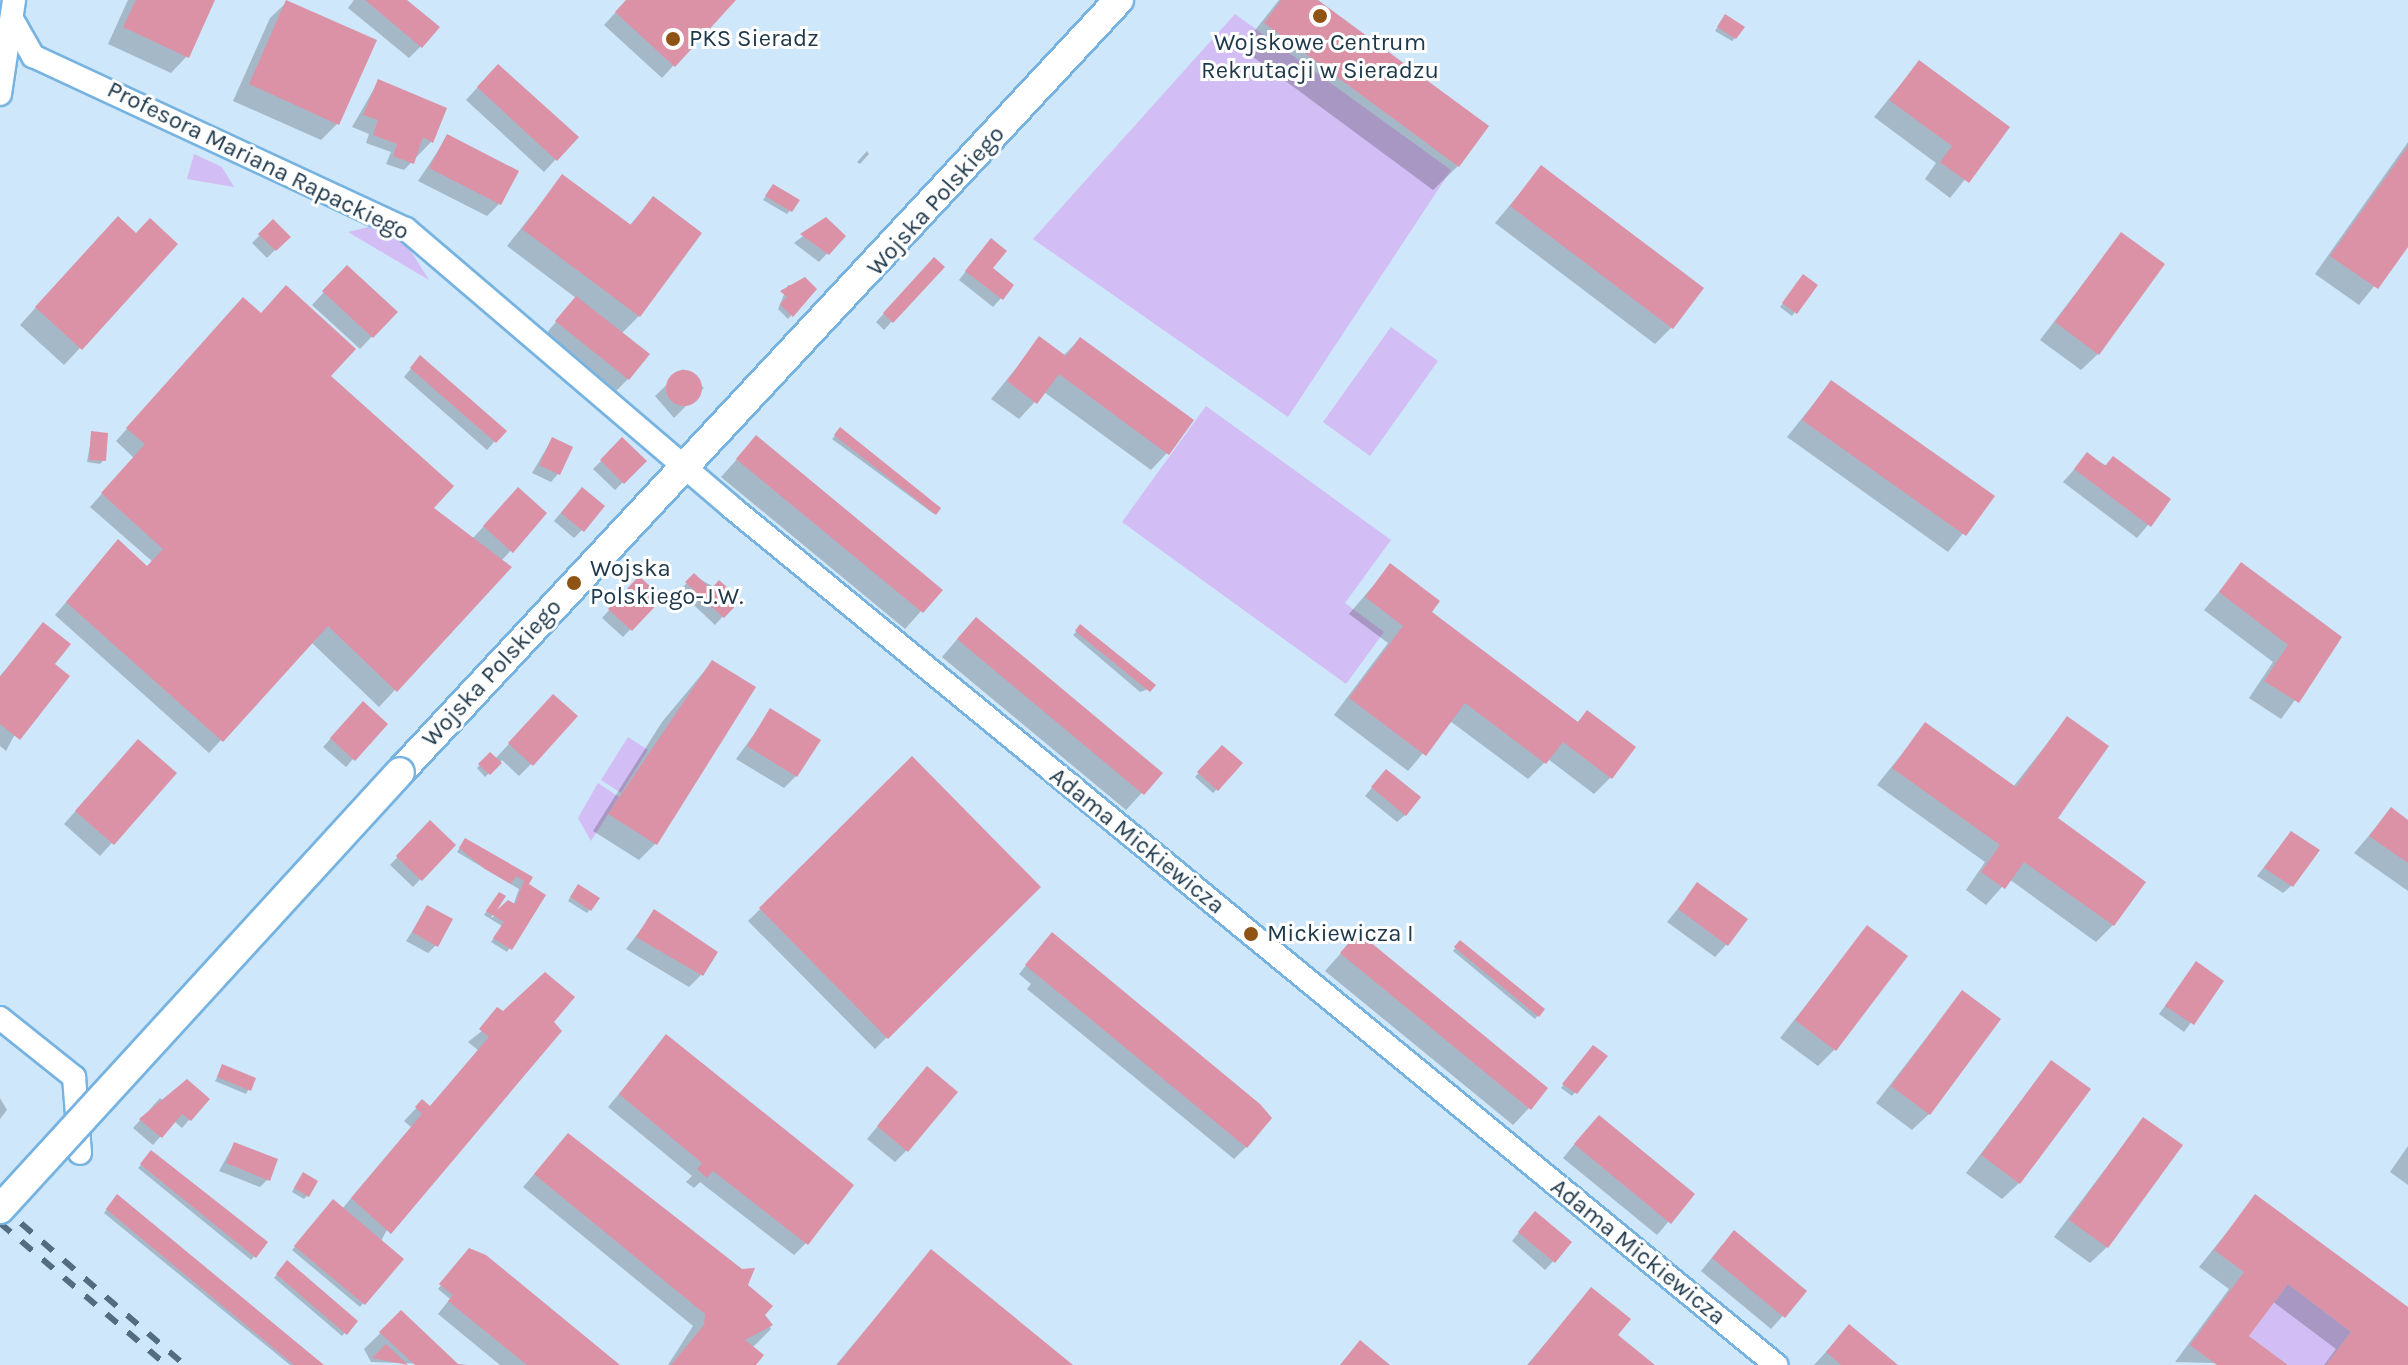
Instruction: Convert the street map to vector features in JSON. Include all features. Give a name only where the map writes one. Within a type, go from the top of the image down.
[{"type":"main road","name":"Wojska Polskiego","points":[[0,1209],[400,772],[1119,0]]},
{"type":"street","name":"Profesora Mariana Rapackiego","points":[[13,10],[33,56],[406,229],[686,466]]},
{"type":"street","points":[[0,94],[13,10]]},
{"type":"street","name":"Adama Mickiewicza","points":[[686,466],[1776,1365]]},
{"type":"street","points":[[0,1018],[74,1077],[80,1153]]},
{"type":"shaded area","points":[[1235,14],[1451,170],[1288,417],[1033,239]]},
{"type":"shaded area","points":[[194,154],[222,167],[234,187],[187,179]]},
{"type":"shaded area","points":[[369,227],[407,245],[429,280],[348,232]]},
{"type":"shaded area","points":[[1391,327],[1438,361],[1370,456],[1323,422]]},
{"type":"shaded area","points":[[1206,406],[1391,540],[1345,603],[1384,632],[1346,684],[1122,522]]},
{"type":"shaded area","points":[[628,737],[648,750],[621,793],[601,780]]},
{"type":"shaded area","points":[[598,783],[619,797],[591,841],[578,818]]},
{"type":"shaded area","points":[[2288,1284],[2351,1332],[2326,1365],[2288,1365],[2249,1336]]},
{"type":"building","points":[[136,0],[215,0],[189,58],[123,27]]},
{"type":"building","points":[[286,0],[377,40],[339,125],[249,84]]},
{"type":"building","points":[[365,0],[407,0],[440,27],[422,48]]},
{"type":"building","name":"PKS Sieradz","points":[[626,0],[736,0],[675,67],[615,12]]},
{"type":"building","points":[[1281,0],[1318,0],[1489,126],[1459,167],[1264,23]]},
{"type":"building","points":[[1725,14],[1745,27],[1736,39],[1717,27]]},
{"type":"building","points":[[1919,60],[2010,127],[1969,183],[1940,162],[1952,146],[1889,100]]},
{"type":"building","points":[[498,64],[579,137],[557,161],[477,87]]},
{"type":"building","points":[[378,79],[447,108],[433,143],[423,137],[414,164],[393,156],[397,144],[373,135],[378,120],[363,115]]},
{"type":"building","points":[[447,134],[519,171],[501,205],[429,168]]},
{"type":"building","points":[[2408,146],[2408,247],[2378,289],[2330,256]]},
{"type":"building","points":[[1541,165],[1704,288],[1673,329],[1510,206]]},
{"type":"building","points":[[562,174],[631,225],[653,196],[702,233],[640,317],[522,229]]},
{"type":"building","points":[[773,184],[800,200],[792,212],[765,196]]},
{"type":"building","points":[[118,216],[136,233],[150,218],[178,244],[82,350],[35,307]]},
{"type":"building","points":[[826,217],[846,236],[829,255],[800,234]]},
{"type":"building","points":[[273,219],[291,237],[276,251],[258,234]]},
{"type":"building","points":[[2121,232],[2165,264],[2099,355],[2055,322]]},
{"type":"building","points":[[991,238],[1007,251],[993,268],[1014,285],[1003,300],[965,271]]},
{"type":"building","points":[[934,257],[945,267],[893,323],[883,313]]},
{"type":"building","points":[[347,265],[398,312],[373,338],[322,291]]},
{"type":"building","points":[[1803,274],[1818,285],[1797,314],[1782,303]]},
{"type":"building","points":[[805,277],[817,289],[793,317],[780,304],[787,297],[780,291]]},
{"type":"building","points":[[286,285],[356,349],[331,376],[454,486],[434,508],[512,567],[397,692],[328,626],[223,742],[66,602],[118,539],[147,566],[163,549],[101,493],[145,444],[126,428],[243,297],[261,313]]},
{"type":"building","points":[[576,296],[650,354],[629,380],[555,321]]},
{"type":"building","points":[[1039,336],[1066,356],[1080,337],[1194,420],[1169,455],[1059,374],[1037,404],[1007,381]]},
{"type":"building","points":[[420,355],[507,431],[496,443],[410,368]]},
{"type":"building","points":[[684,370],[697,375],[702,388],[697,401],[684,406],[671,401],[666,388],[671,375]]},
{"type":"building","points":[[1831,380],[1995,496],[1966,536],[1802,420]]},
{"type":"building","points":[[840,427],[941,508],[936,515],[834,435]]},
{"type":"building","points":[[91,431],[108,433],[106,461],[89,460]]},
{"type":"building","points":[[756,435],[943,590],[923,613],[736,459]]},
{"type":"building","points":[[552,437],[573,447],[560,475],[539,465]]},
{"type":"building","points":[[622,437],[647,461],[624,484],[600,460]]},
{"type":"building","points":[[2087,452],[2105,466],[2113,456],[2171,499],[2151,527],[2074,469]]},
{"type":"building","points":[[518,487],[547,513],[513,553],[483,526]]},
{"type":"building","points":[[582,487],[605,506],[584,532],[561,513]]},
{"type":"building","points":[[2241,562],[2342,637],[2299,703],[2264,681],[2288,645],[2219,592]]},
{"type":"building","points":[[1390,563],[1440,601],[1432,612],[1578,722],[1587,710],[1636,747],[1612,779],[1563,742],[1546,764],[1465,703],[1426,756],[1349,698],[1403,626],[1365,597]]},
{"type":"building","points":[[694,573],[711,589],[719,580],[741,600],[724,618],[685,582]]},
{"type":"building","points":[[639,576],[663,598],[632,631],[608,609]]},
{"type":"building","points":[[976,617],[1163,773],[1144,795],[957,639]]},
{"type":"building","points":[[43,622],[71,644],[55,664],[70,676],[20,740],[0,724],[0,677]]},
{"type":"building","points":[[1080,624],[1156,685],[1150,692],[1075,631]]},
{"type":"building","points":[[712,660],[756,687],[657,845],[608,814]]},
{"type":"building","points":[[553,694],[578,716],[533,766],[508,743]]},
{"type":"building","points":[[363,701],[388,724],[355,761],[330,738]]},
{"type":"building","points":[[770,708],[821,740],[797,777],[747,746]]},
{"type":"building","points":[[2067,716],[2109,746],[2058,818],[2146,882],[2114,926],[2024,862],[2005,889],[1981,872],[2000,845],[1892,768],[1925,722],[2016,787]]},
{"type":"building","points":[[138,739],[177,773],[114,845],[75,811]]},
{"type":"building","points":[[1222,745],[1243,763],[1218,791],[1197,772]]},
{"type":"building","points":[[490,752],[502,763],[490,775],[478,764]]},
{"type":"building","points":[[912,756],[1041,887],[888,1039],[759,908]]},
{"type":"building","points":[[1386,769],[1421,797],[1406,816],[1371,787]]},
{"type":"building","points":[[2391,807],[2408,820],[2408,863],[2369,836]]},
{"type":"building","points":[[430,820],[456,845],[422,881],[396,856]]},
{"type":"building","points":[[2291,831],[2320,850],[2293,887],[2264,868]]},
{"type":"building","points":[[465,838],[533,877],[529,884],[546,895],[512,950],[493,938],[504,922],[486,911],[499,892],[506,896],[497,910],[508,900],[515,904],[524,881],[516,876],[511,884],[485,869],[459,848]]},
{"type":"building","points":[[1697,882],[1748,919],[1728,946],[1678,909]]},
{"type":"building","points":[[578,884],[600,898],[591,911],[570,897]]},
{"type":"building","points":[[427,905],[453,919],[438,947],[412,932]]},
{"type":"building","points":[[654,909],[718,952],[703,976],[636,937]]},
{"type":"building","points":[[1867,925],[1908,956],[1836,1051],[1795,1020]]},
{"type":"building","points":[[1052,932],[1260,1104],[1272,1118],[1247,1148],[1025,965]]},
{"type":"building","points":[[1358,932],[1548,1088],[1531,1110],[1340,953]]},
{"type":"building","points":[[1460,940],[1545,1009],[1539,1017],[1454,947]]},
{"type":"building","points":[[2196,961],[2224,981],[2194,1025],[2165,1006]]},
{"type":"building","points":[[545,972],[575,997],[554,1022],[562,1031],[391,1234],[351,1198],[422,1114],[415,1107],[422,1099],[430,1106],[489,1037],[479,1029],[497,1007],[503,1011]]},
{"type":"building","points":[[1962,990],[2001,1019],[1930,1115],[1891,1086]]},
{"type":"building","points":[[666,1034],[854,1185],[808,1245],[713,1171],[707,1178],[697,1169],[702,1163],[619,1094]]},
{"type":"building","points":[[1593,1045],[1608,1056],[1577,1094],[1562,1084]]},
{"type":"building","points":[[2051,1060],[2091,1089],[2020,1184],[1981,1155]]},
{"type":"building","points":[[222,1064],[256,1078],[251,1091],[217,1077]]},
{"type":"building","points":[[927,1066],[958,1092],[908,1152],[877,1126]]},
{"type":"building","points":[[187,1079],[210,1099],[191,1121],[182,1114],[162,1138],[139,1119]]},
{"type":"building","points":[[1599,1115],[1695,1194],[1671,1224],[1574,1144]]},
{"type":"building","points":[[2143,1117],[2183,1145],[2108,1248],[2069,1220]]},
{"type":"building","points":[[568,1133],[742,1269],[755,1268],[748,1285],[773,1306],[765,1315],[773,1325],[745,1340],[764,1355],[756,1365],[671,1365],[704,1325],[705,1314],[534,1174]]},
{"type":"building","points":[[234,1142],[278,1159],[270,1181],[226,1163]]},
{"type":"building","points":[[151,1150],[268,1242],[256,1258],[140,1164]]},
{"type":"building","points":[[303,1172],[318,1181],[309,1197],[294,1188]]},
{"type":"building","points":[[117,1194],[324,1365],[294,1365],[106,1209]]},
{"type":"building","points":[[2255,1194],[2408,1307],[2408,1365],[2326,1365],[2351,1332],[2288,1284],[2249,1336],[2288,1365],[2217,1365],[2190,1345],[2244,1272],[2214,1250]]},
{"type":"building","points":[[333,1199],[404,1259],[365,1305],[294,1246]]},
{"type":"building","points":[[1535,1211],[1572,1242],[1555,1263],[1518,1232]]},
{"type":"building","points":[[1734,1230],[1807,1291],[1785,1318],[1712,1258]]},
{"type":"building","points":[[469,1248],[486,1255],[620,1365],[527,1365],[448,1301],[453,1295],[439,1284]]},
{"type":"building","points":[[931,1249],[1073,1365],[837,1365]]},
{"type":"building","points":[[287,1260],[358,1321],[347,1335],[276,1274]]},
{"type":"building","points":[[1591,1287],[1631,1319],[1618,1335],[1655,1365],[1528,1365]]},
{"type":"building","points":[[401,1310],[458,1364],[468,1365],[415,1365],[379,1332]]},
{"type":"building","points":[[1849,1324],[1898,1365],[1841,1365],[1826,1352]]},
{"type":"building","points":[[1360,1340],[1390,1365],[1340,1365]]},
{"type":"building","points":[[386,1344],[408,1365],[372,1358]]},
{"type":"railway","points":[[0,1205],[185,1365]]},
{"type":"railway","points":[[0,1223],[166,1365]]},
{"type":"place","name":"Wojskowe Centrum Rekrutacji w Sieradzu","points":[[1320,16]]},
{"type":"place","name":"PKS Sieradz","points":[[673,39]]},
{"type":"place","name":"Wojska Polskiego-J.W.","points":[[574,583]]},
{"type":"place","name":"Mickiewicza I","points":[[1251,934]]}]
